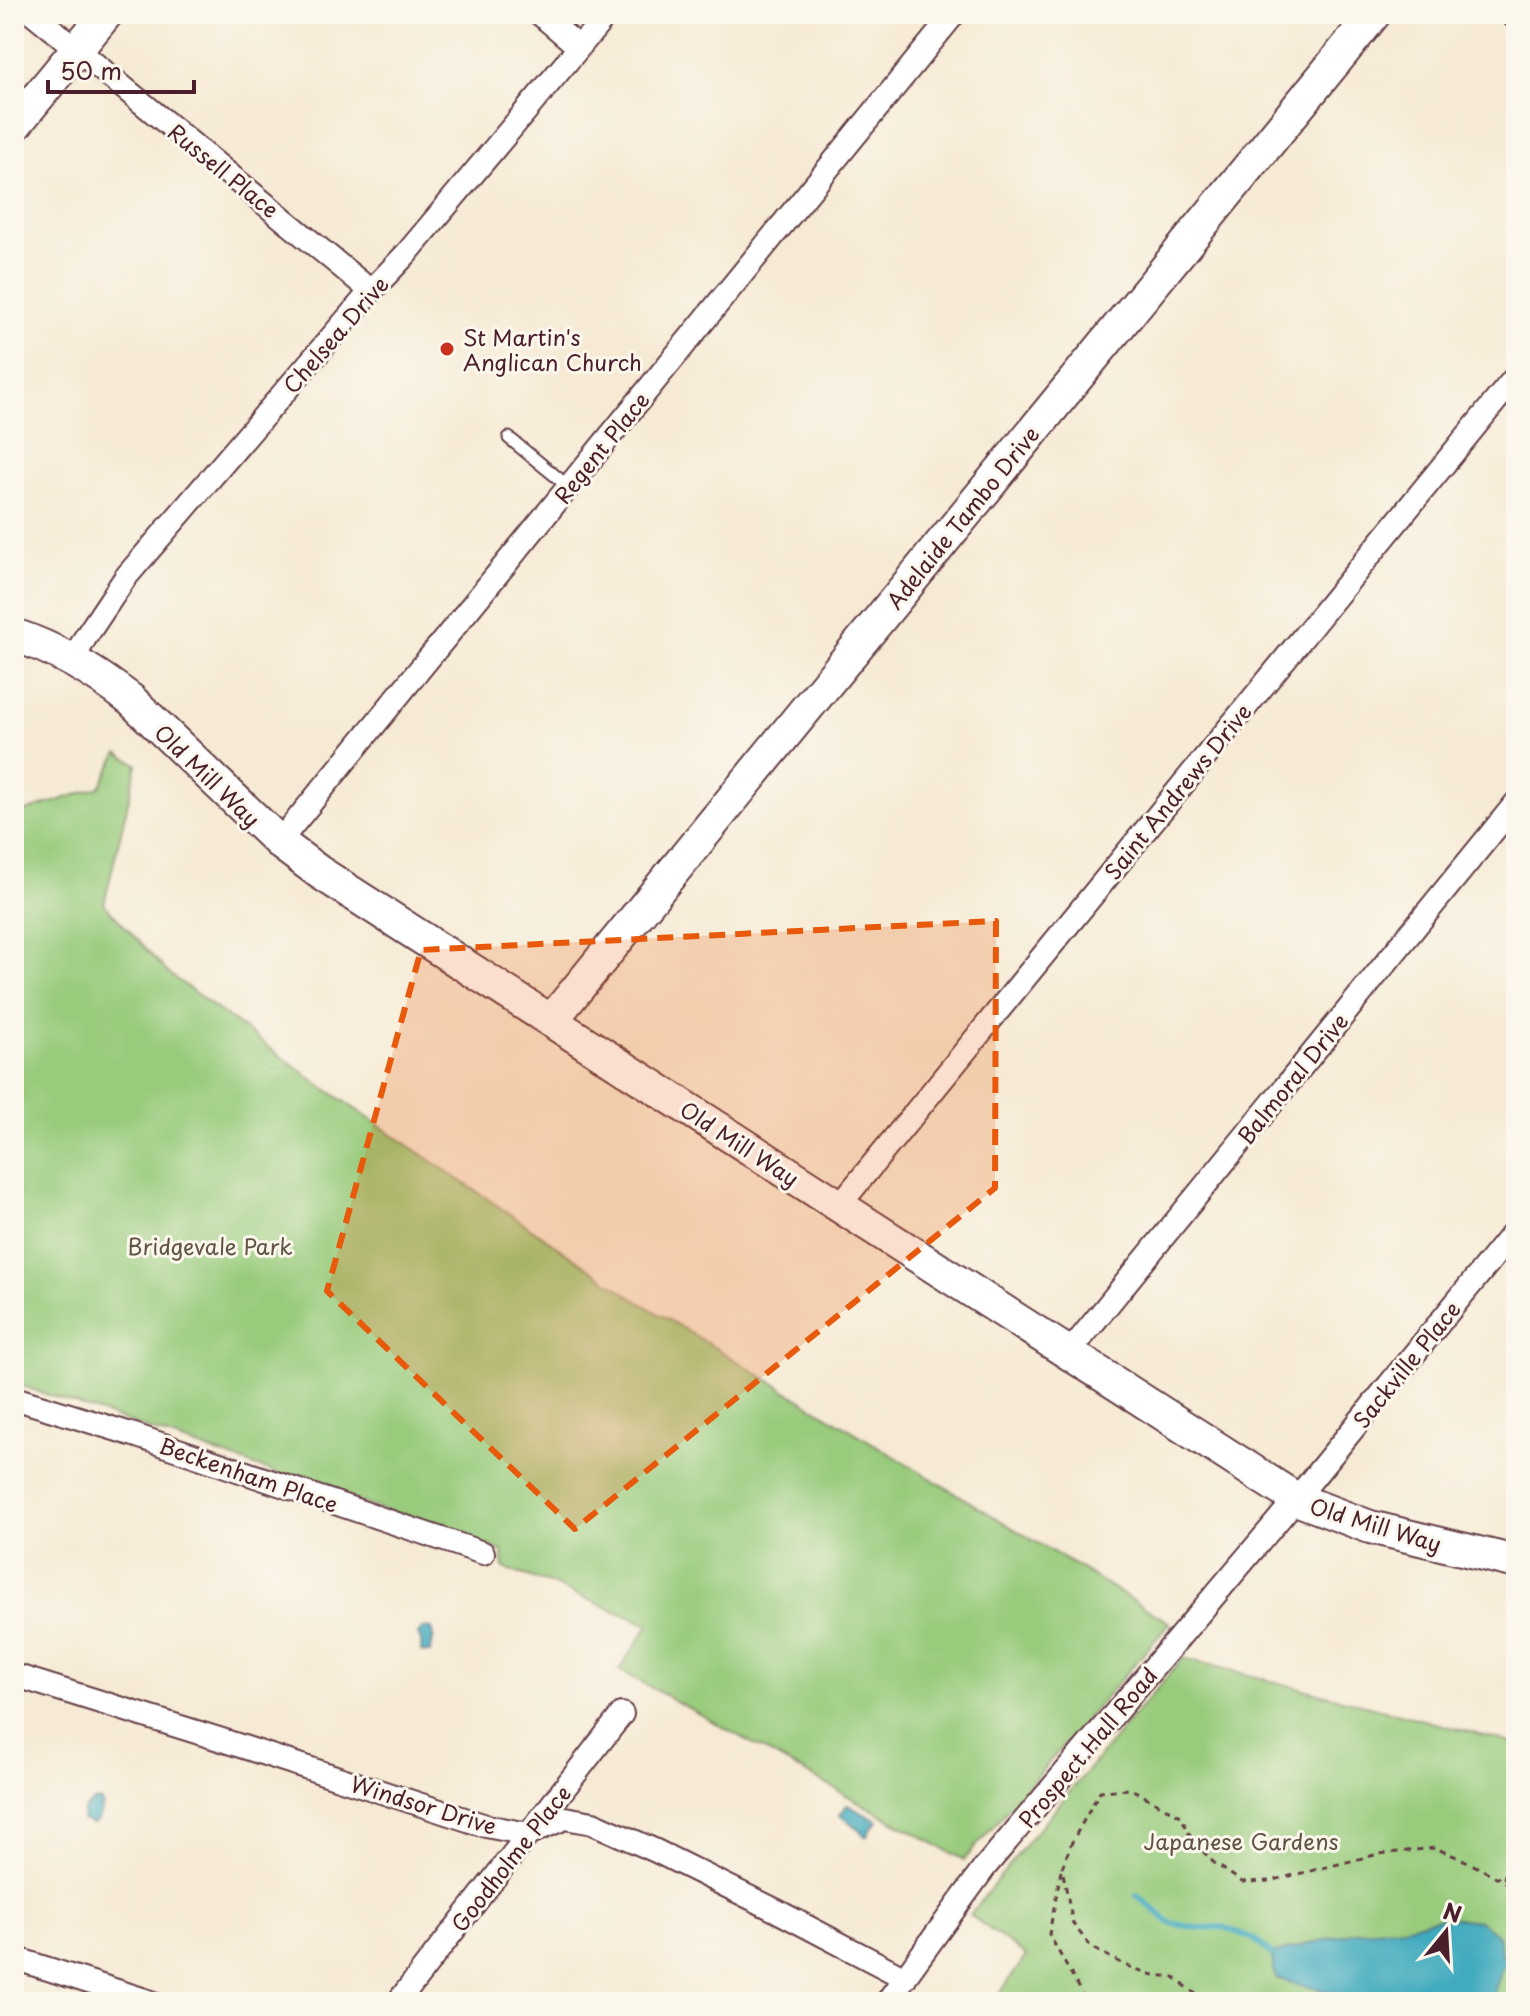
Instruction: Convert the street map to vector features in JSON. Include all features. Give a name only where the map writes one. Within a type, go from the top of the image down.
[{"type":"street","name":"Russell Place","points":[[34,14],[371,291]]},
{"type":"street","points":[[14,126],[106,14]]},
{"type":"street","points":[[540,14],[579,47]]},
{"type":"street","name":"Chelsea Drive","points":[[73,660],[125,578],[407,253],[607,14]]},
{"type":"street","name":"Regent Place","points":[[279,842],[954,14]]},
{"type":"street","points":[[1511,14],[1516,18]]},
{"type":"street","name":"Adelaide Tambo Drive","points":[[551,1021],[1363,17]]},
{"type":"street","name":"Saint Andrews Drive","points":[[838,1207],[1516,376]]},
{"type":"street","name":"Old Mill Way","points":[[14,635],[73,660],[131,700],[279,842],[319,872],[1296,1499],[1370,1527],[1516,1562]]},
{"type":"street","name":"Balmoral Drive","points":[[1068,1354],[1516,803]]},
{"type":"street","name":"Sackville Place","points":[[1296,1499],[1516,1229]]},
{"type":"street","name":"Beckenham Place","points":[[14,1398],[134,1435],[483,1553]]},
{"type":"street","name":"Prospect Hall Road","points":[[887,2002],[985,1867],[1296,1499]]},
{"type":"street","name":"Windsor Drive","points":[[14,1675],[486,1826],[528,1834],[565,1818],[593,1823],[737,1891],[905,1978]]},
{"type":"street","name":"Goodholme Place","points":[[398,2002],[622,1714]]},
{"type":"street","points":[[14,1958],[151,2002]]},
{"type":"lane","points":[[509,438],[569,487]]},
{"type":"path","points":[[1086,2002],[1049,1934],[1062,1868],[1072,1842],[1100,1791],[1131,1789],[1181,1816],[1191,1838],[1213,1862],[1242,1882],[1270,1881],[1379,1854],[1435,1848],[1504,1881],[1516,1890]]},
{"type":"path","points":[[1504,1881],[1508,1862],[1516,1855]]},
{"type":"path","points":[[1062,1868],[1073,1924],[1092,1948],[1127,1966],[1153,1975],[1174,1977],[1206,2002]]},
{"type":"highlighted area","points":[[996,921],[995,1188],[575,1529],[327,1291],[421,950]]},
{"type":"green space","name":"Bridgevale Park","points":[[118,753],[137,764],[104,904],[168,973],[320,1085],[636,1300],[1170,1623],[964,1860],[619,1670],[649,1625],[554,1585],[504,1568],[502,1551],[14,1383],[14,815],[100,787]]},
{"type":"green space","name":"Japanese Gardens","points":[[1183,1658],[1516,1744],[1516,2002],[994,2002],[1026,1956],[970,1915],[1033,1835]]},
{"type":"water","points":[[423,1628],[432,1629],[434,1636],[430,1653],[421,1652],[418,1634]]},
{"type":"water","points":[[100,1801],[103,1805],[98,1820],[93,1824],[82,1820],[83,1810]]},
{"type":"water","points":[[847,1805],[878,1821],[865,1837],[840,1815]]},
{"type":"water","points":[[1442,1917],[1479,1921],[1498,1936],[1504,1961],[1492,2002],[1420,2002],[1411,1997],[1374,2002],[1276,1978],[1271,1954],[1354,1932],[1404,1927]]},
{"type":"waterway","points":[[1137,1895],[1170,1923],[1197,1928],[1223,1927],[1254,1939],[1271,1954]]},
{"type":"waterway","points":[[1504,1961],[1516,1964]]},
{"type":"place","name":"St Martin's Anglican Church","points":[[447,349]]}]
